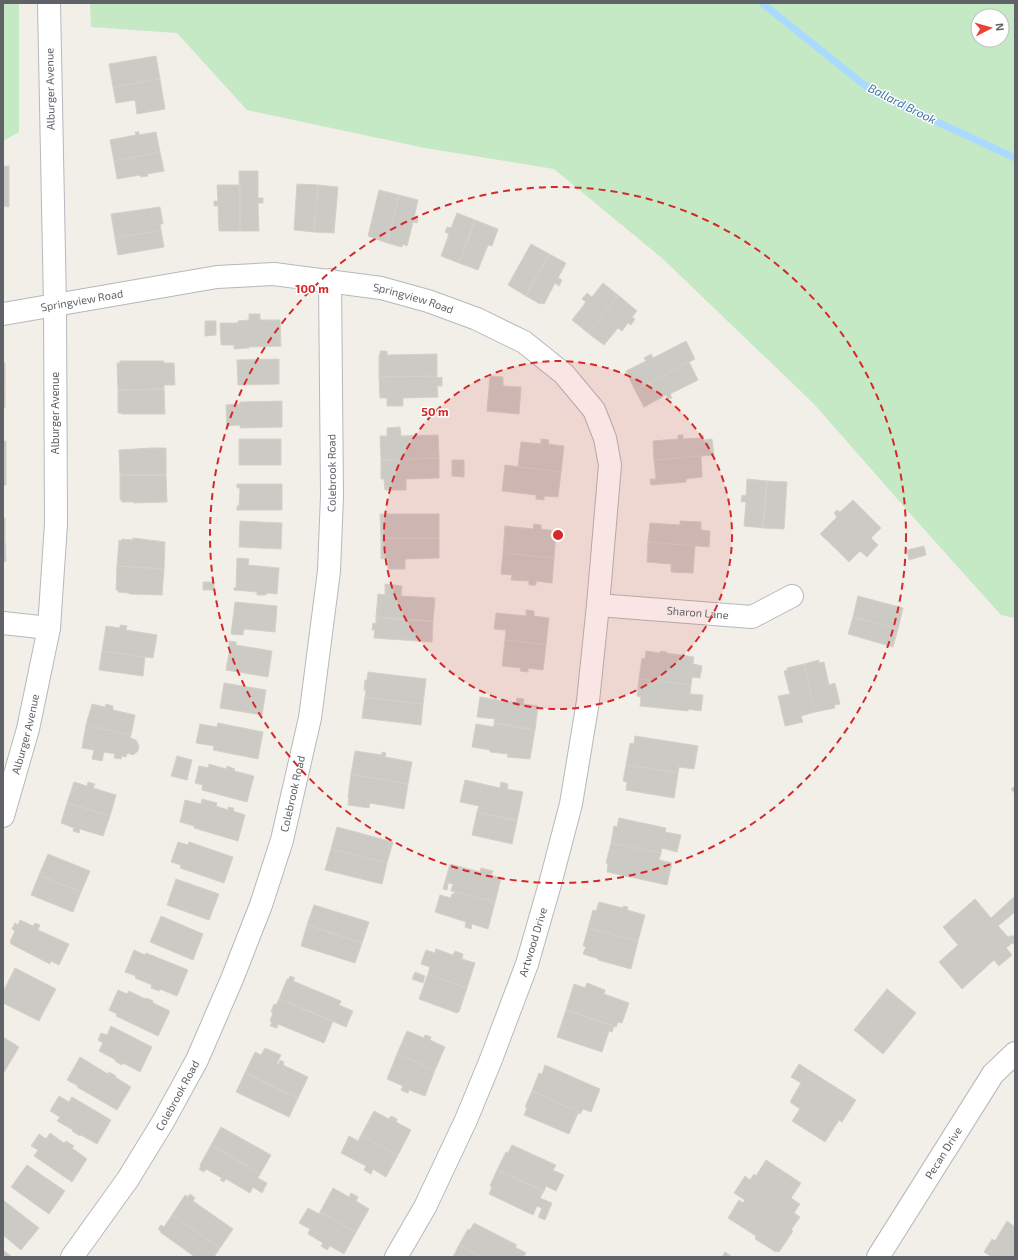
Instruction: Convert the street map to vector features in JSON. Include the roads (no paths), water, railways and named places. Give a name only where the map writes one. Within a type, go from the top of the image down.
[{"type":"street","name":"Alburger Avenue","points":[[3,816],[28,730],[50,628],[56,524],[55,305],[49,3]]},
{"type":"street","name":"Springview Road","points":[[3,314],[217,277],[274,274],[330,280],[381,288],[428,301],[477,319],[524,342],[564,374],[594,410],[605,438],[610,465],[598,605]]},
{"type":"street","name":"Colebrook Road","points":[[72,1257],[128,1179],[163,1122],[197,1060],[235,972],[282,840],[310,718],[329,571],[332,496],[330,280]]},
{"type":"street","name":"Sharon Lane","points":[[598,605],[752,617],[792,596]]},
{"type":"street","name":"Artwood Drive","points":[[396,1257],[425,1207],[466,1120],[490,1062],[527,964],[571,804],[588,701],[598,605]]},
{"type":"street","points":[[3,623],[50,628]]},
{"type":"street","name":"Pecan Drive","points":[[878,1257],[993,1074],[1015,1053]]},
{"type":"waterway","name":"Ballard Brook","points":[[762,3],[873,92],[1015,158]]}]
